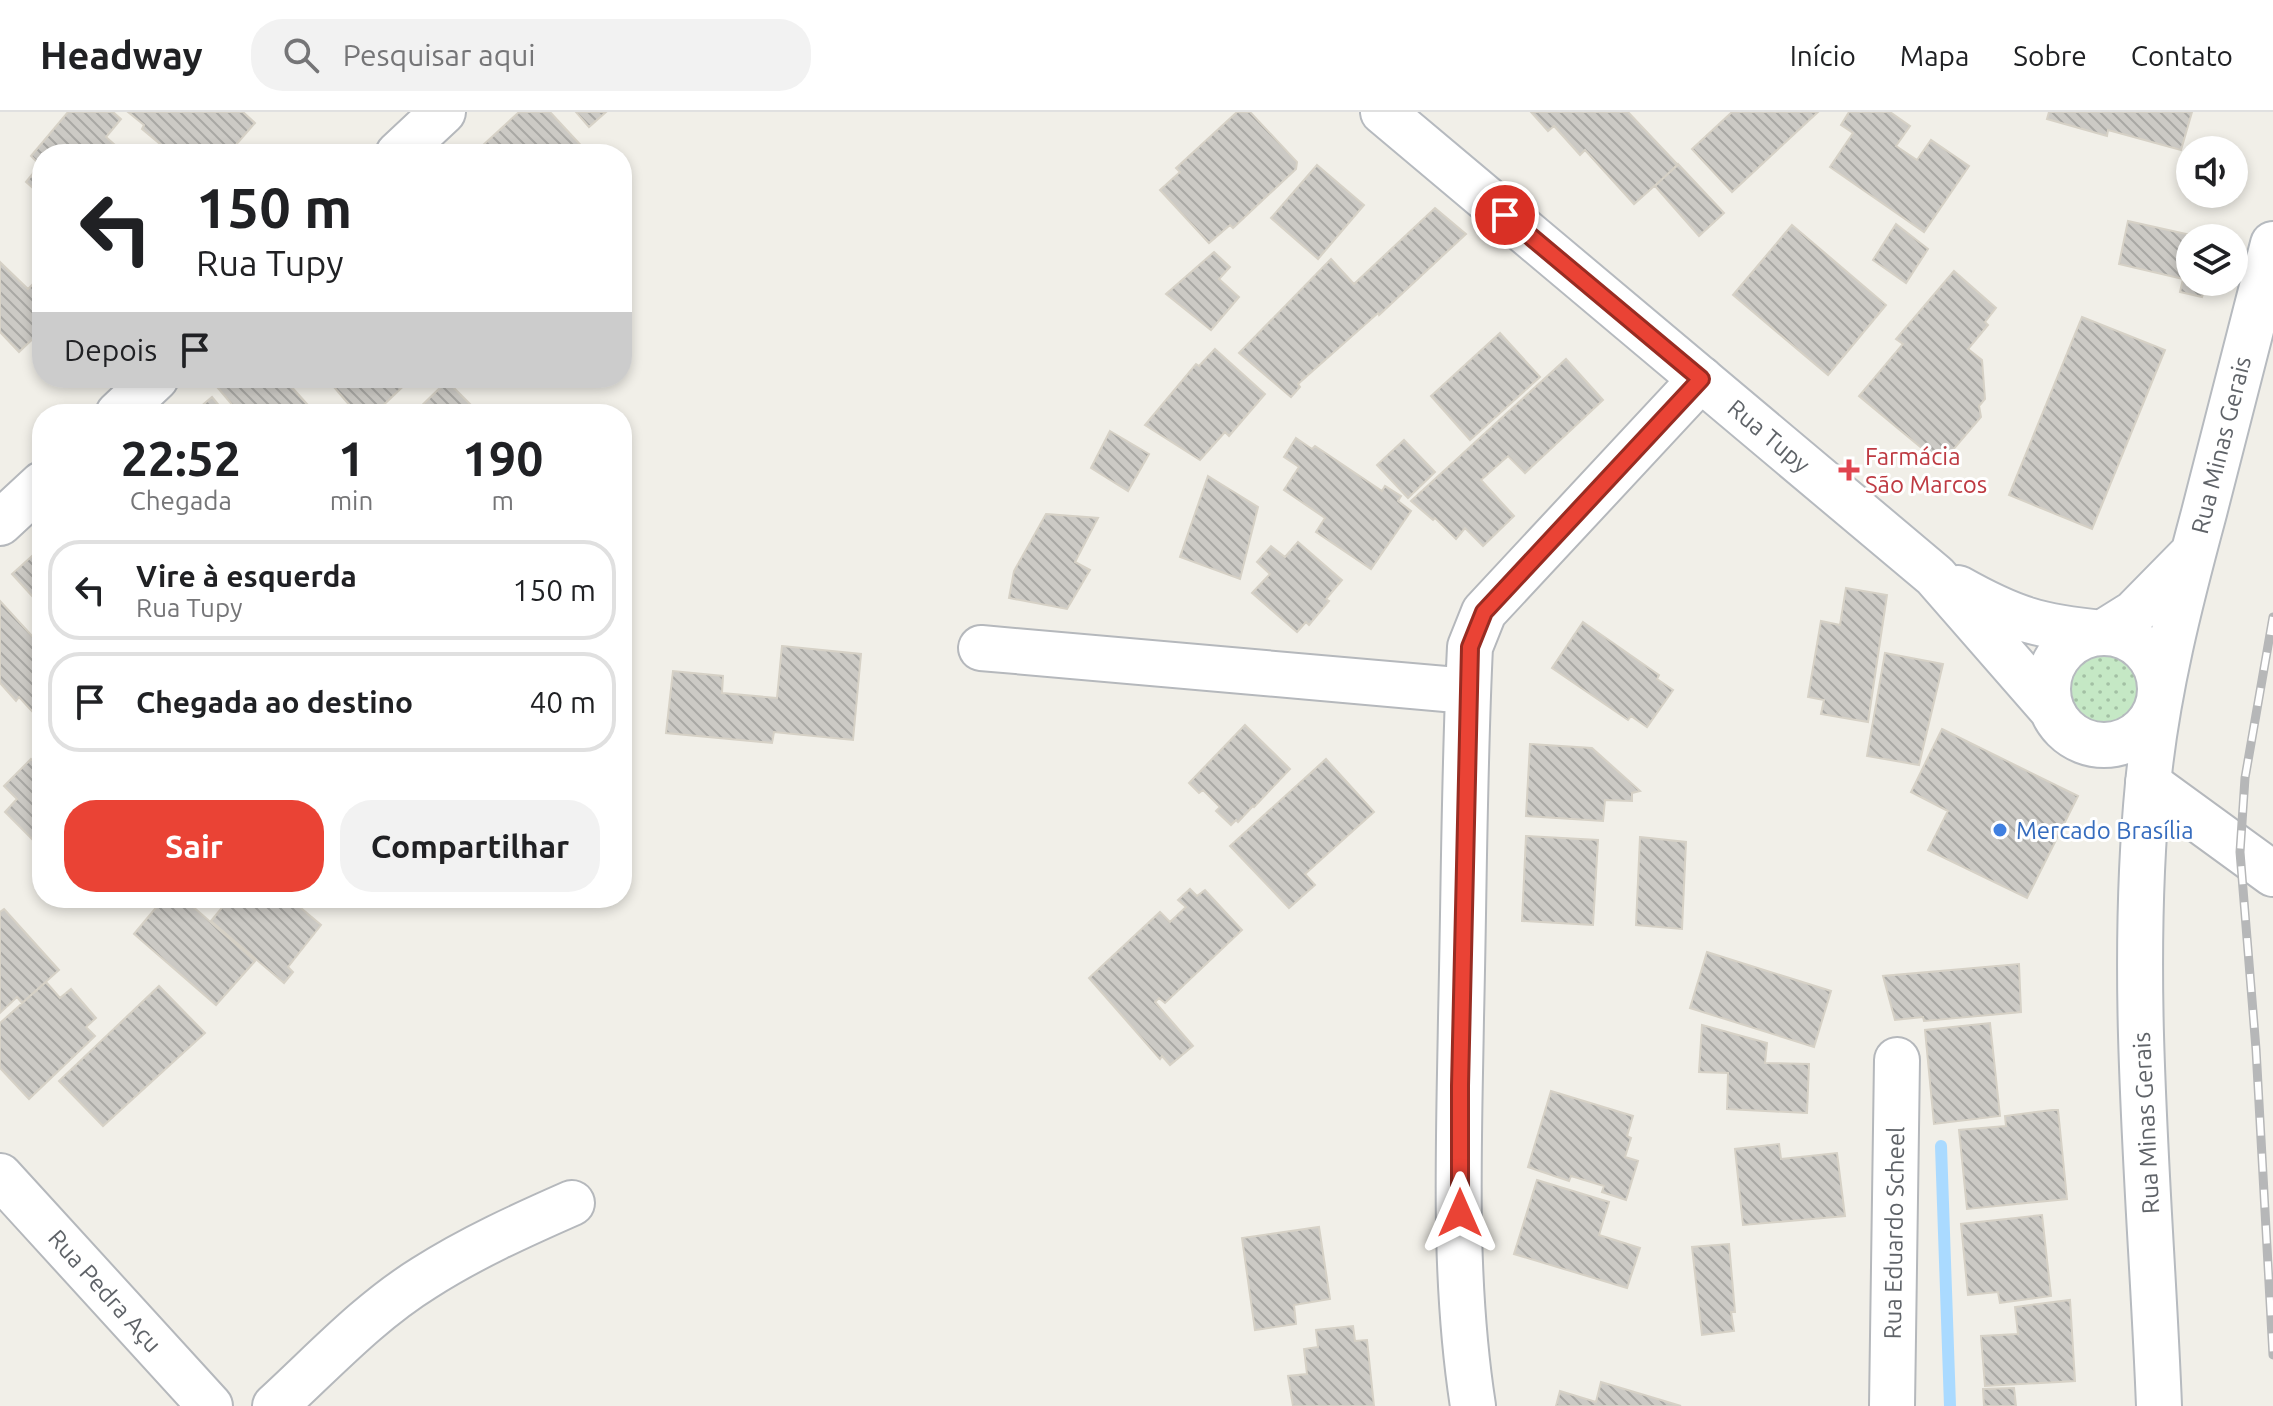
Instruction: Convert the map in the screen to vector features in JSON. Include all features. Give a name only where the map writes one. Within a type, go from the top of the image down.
[{"type":"street","points":[[409,144],[443,112]]},
{"type":"street","name":"Rua Tupy","points":[[1383,112],[1935,576],[2077,737]]},
{"type":"street","name":"Rua Minas Gerais","points":[[2159,1406],[2141,1009],[2148,783],[2159,697],[2273,244]]},
{"type":"street","points":[[1473,1406],[1462,1313],[1460,1245],[1460,1086],[1470,647],[1484,612],[1701,379]]},
{"type":"street","points":[[129,404],[145,388]]},
{"type":"street","points":[[0,523],[32,493]]},
{"type":"street","name":"Rua Minas Gerais","points":[[2102,633],[2134,613],[2193,553]]},
{"type":"street","name":"Rua Tupy","points":[[1935,576],[2019,619],[2051,628],[2102,633]]},
{"type":"street","points":[[2077,737],[2092,744],[2111,745],[2128,740],[2144,729],[2154,714],[2159,697],[2158,677],[2151,659],[2138,645],[2121,636],[2102,633],[2077,641],[2057,659],[2050,675],[2048,692],[2077,737],[2148,783],[2273,874]]},
{"type":"street","points":[[981,648],[1468,691]]},
{"type":"street","name":"Rua Minas Gerais","points":[[2077,737],[2126,793],[2144,840]]},
{"type":"street","name":"Rua Eduardo Scheel","points":[[1892,1406],[1897,1060]]},
{"type":"street","name":"Rua Pedra Açu","points":[[0,1176],[210,1406]]},
{"type":"street","points":[[275,1406],[382,1308],[423,1279],[517,1227],[572,1203]]},
{"type":"green space","points":[[2104,653],[2124,659],[2134,669],[2140,689],[2134,709],[2124,719],[2104,725],[2084,719],[2074,709],[2068,689],[2074,669],[2084,659]]},
{"type":"building","points":[[68,112],[113,112],[121,119],[106,137],[114,144],[41,144]]},
{"type":"building","points":[[128,112],[243,112],[255,123],[237,144],[160,144],[142,129],[144,125]]},
{"type":"building","points":[[519,112],[550,112],[580,144],[484,144]]},
{"type":"building","points":[[576,112],[606,112],[589,127]]},
{"type":"building","points":[[1237,112],[1250,112],[1297,162],[1296,169],[1233,228],[1230,225],[1209,243],[1160,190],[1180,172],[1176,168]]},
{"type":"building","points":[[1531,112],[1628,112],[1678,165],[1634,204],[1585,150],[1580,155],[1554,126],[1548,131]]},
{"type":"building","points":[[1732,112],[1818,112],[1732,192],[1692,149]]},
{"type":"building","points":[[1849,112],[1890,112],[1910,126],[1896,146],[1917,160],[1931,140],[1969,166],[1924,232],[1830,167],[1853,133],[1841,125]]},
{"type":"building","points":[[2049,112],[2192,112],[2185,136],[2176,136],[2176,149],[2108,130],[2107,136],[2047,119]]},
{"type":"building","points":[[1678,164],[1724,213],[1699,236],[1655,186]]},
{"type":"building","points":[[1317,165],[1364,205],[1318,259],[1271,218]]},
{"type":"building","points":[[1435,208],[1466,234],[1379,315],[1298,384],[1300,387],[1291,397],[1239,353],[1331,259],[1354,284]]},
{"type":"building","points":[[2128,221],[2176,232],[2176,277],[2119,264]]},
{"type":"building","points":[[1896,224],[1928,249],[1906,283],[1873,260]]},
{"type":"building","points":[[1792,225],[1886,305],[1828,375],[1733,295]]},
{"type":"building","points":[[1214,252],[1230,267],[1219,279],[1239,297],[1211,330],[1166,294]]},
{"type":"building","points":[[0,262],[28,289],[32,285],[32,340],[19,352],[0,332]]},
{"type":"building","points":[[1954,271],[1996,308],[1985,322],[1988,325],[1968,349],[1982,360],[1985,399],[1979,406],[1981,417],[1952,451],[1943,450],[1935,459],[1859,396],[1903,344],[1896,339]]},
{"type":"building","points":[[2082,317],[2165,350],[2092,529],[2009,495]]},
{"type":"building","points":[[1500,333],[1540,377],[1470,440],[1431,396]]},
{"type":"building","points":[[1215,349],[1265,394],[1229,436],[1225,432],[1200,460],[1145,425],[1196,364],[1199,366]]},
{"type":"building","points":[[1566,359],[1603,400],[1525,473],[1508,456],[1481,480],[1514,516],[1483,546],[1465,528],[1456,539],[1435,518],[1433,520],[1411,501]]},
{"type":"building","points":[[218,388],[293,388],[307,404],[232,404]]},
{"type":"building","points":[[335,388],[401,388],[385,404],[348,404]]},
{"type":"building","points":[[440,388],[454,388],[470,404],[423,404]]},
{"type":"building","points":[[212,397],[218,404],[204,404]]},
{"type":"building","points":[[1110,431],[1149,454],[1128,491],[1091,468]]},
{"type":"building","points":[[1296,438],[1312,449],[1315,446],[1382,491],[1385,486],[1401,496],[1398,501],[1411,511],[1371,569],[1316,532],[1325,518],[1284,490],[1299,467],[1284,457]]},
{"type":"building","points":[[1404,440],[1435,472],[1408,498],[1377,465]]},
{"type":"building","points":[[1208,476],[1258,507],[1240,579],[1180,557]]},
{"type":"building","points":[[1046,514],[1098,518],[1075,562],[1090,570],[1067,609],[1009,598],[1014,571]]},
{"type":"building","points":[[1298,542],[1342,580],[1309,625],[1306,622],[1297,632],[1252,593],[1270,574],[1257,562],[1271,546],[1285,557]]},
{"type":"building","points":[[32,556],[32,596],[12,574]]},
{"type":"building","points":[[1846,588],[1887,595],[1868,722],[1821,714],[1824,700],[1808,697],[1821,621],[1840,625]]},
{"type":"building","points":[[0,601],[32,636],[32,711],[19,697],[16,701],[0,683]]},
{"type":"building","points":[[1583,622],[1659,675],[1657,679],[1673,690],[1647,727],[1631,716],[1628,720],[1552,668]]},
{"type":"building","points":[[782,646],[861,654],[853,740],[774,732],[772,743],[666,733],[673,671],[723,676],[722,693],[777,698]]},
{"type":"building","points":[[1885,653],[1943,664],[1919,765],[1867,756]]},
{"type":"building","points":[[1245,725],[1290,769],[1254,807],[1231,825],[1216,811],[1220,807],[1203,790],[1199,793],[1189,783]]},
{"type":"building","name":"Mercado Brasília","points":[[1942,729],[2078,796],[2027,898],[1928,850],[1948,811],[1911,792]]},
{"type":"building","points":[[1530,744],[1592,748],[1640,791],[1632,793],[1632,801],[1605,800],[1603,821],[1526,816]]},
{"type":"building","points":[[1326,759],[1374,812],[1305,874],[1315,885],[1289,908],[1230,846]]},
{"type":"building","points":[[32,760],[32,839],[5,812],[17,799],[4,786]]},
{"type":"building","points":[[1526,836],[1598,840],[1593,925],[1522,921]]},
{"type":"building","points":[[1640,837],[1686,842],[1682,929],[1636,925]]},
{"type":"building","points":[[1190,889],[1197,896],[1205,890],[1242,930],[1165,1003],[1159,998],[1155,1002],[1193,1046],[1170,1065],[1162,1056],[1160,1059],[1089,978],[1160,912],[1170,922],[1186,907],[1178,900]]},
{"type":"building","points":[[156,908],[194,908],[255,961],[216,1005],[134,934]]},
{"type":"building","points":[[222,908],[301,908],[321,925],[288,967],[293,972],[284,983],[211,921]]},
{"type":"building","points":[[4,909],[59,970],[22,1003],[17,997],[0,1013],[0,912]]},
{"type":"building","points":[[1707,952],[1831,991],[1814,1047],[1690,1008]]},
{"type":"building","points":[[2019,964],[2021,1012],[1924,1021],[1923,1017],[1895,1020],[1883,976]]},
{"type":"building","points":[[46,982],[60,998],[71,989],[96,1018],[86,1027],[95,1036],[29,1099],[0,1068],[0,1023]]},
{"type":"building","points":[[159,986],[205,1033],[103,1126],[59,1081]]},
{"type":"building","points":[[1990,1023],[2000,1116],[1934,1124],[1925,1030]]},
{"type":"building","points":[[1702,1025],[1767,1043],[1765,1063],[1809,1064],[1807,1113],[1727,1109],[1728,1073],[1699,1072]]},
{"type":"building","points":[[1551,1091],[1633,1116],[1625,1157],[1638,1161],[1626,1200],[1602,1192],[1604,1186],[1571,1176],[1569,1181],[1528,1167]]},
{"type":"building","points":[[2058,1110],[2067,1199],[1967,1209],[1959,1130],[2006,1126],[2005,1116]]},
{"type":"building","points":[[1779,1144],[1781,1159],[1837,1153],[1845,1216],[1743,1225],[1735,1149]]},
{"type":"building","points":[[1537,1180],[1609,1202],[1599,1235],[1640,1248],[1627,1288],[1514,1254]]},
{"type":"building","points":[[2042,1215],[2051,1296],[2000,1303],[1998,1292],[1968,1295],[1961,1224]]},
{"type":"building","points":[[1319,1227],[1330,1299],[1294,1305],[1296,1324],[1255,1330],[1242,1238]]},
{"type":"building","points":[[1729,1244],[1734,1331],[1702,1335],[1692,1247]]},
{"type":"building","points":[[2070,1300],[2075,1381],[1985,1386],[1981,1336],[2018,1334],[2015,1307]]},
{"type":"building","points":[[1353,1326],[1355,1341],[1367,1340],[1374,1406],[1293,1406],[1288,1376],[1307,1374],[1304,1349],[1318,1347],[1316,1330]]},
{"type":"building","points":[[1601,1382],[1681,1406],[1556,1406],[1560,1391],[1596,1402]]},
{"type":"building","points":[[2014,1388],[2016,1406],[1984,1406],[1983,1389]]},
{"type":"waterway","points":[[1941,1146],[1950,1406]]},
{"type":"railway","points":[[2273,617],[2245,778],[2240,852],[2256,1049],[2273,1355]]},
{"type":"place","name":"Farmácia São Marcos","points":[[1849,470]]},
{"type":"place","name":"Mercado Brasília","points":[[2000,830]]},
{"type":"route","points":[[1460,1213],[1470,647],[1484,612],[1701,379],[1505,215]]}]
